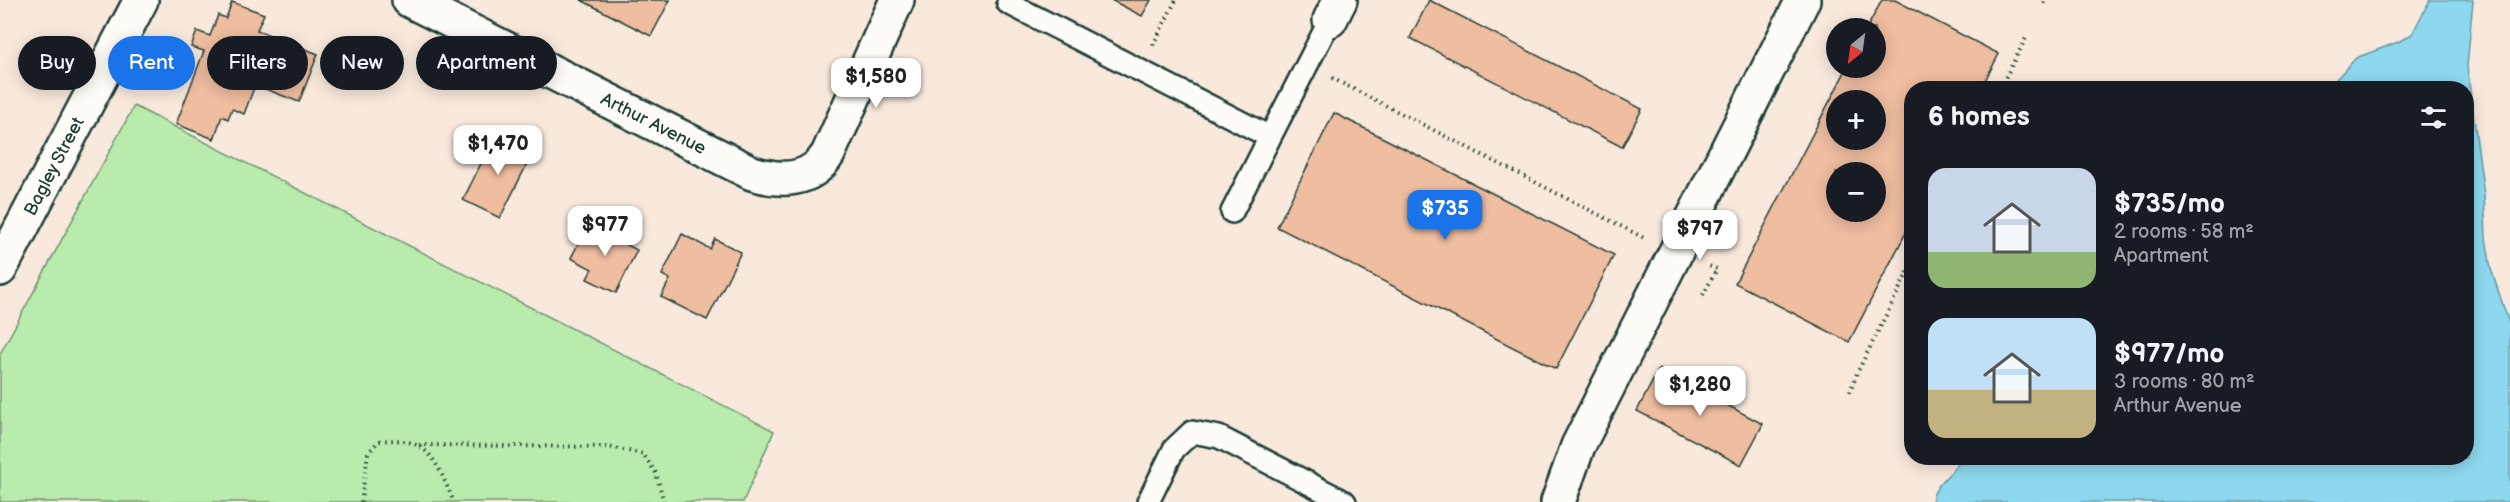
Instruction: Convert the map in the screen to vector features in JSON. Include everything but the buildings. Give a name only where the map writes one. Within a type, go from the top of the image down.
[{"type":"street","name":"Bagley Street","points":[[0,269],[141,0]]},
{"type":"street","name":"Arthur Avenue","points":[[409,0],[752,172],[777,179],[807,175],[819,167],[828,154],[897,0]]},
{"type":"street","points":[[1558,502],[1578,446],[1803,0]]},
{"type":"lane","points":[[1008,3],[1270,136]]},
{"type":"lane","points":[[1232,212],[1335,10]]},
{"type":"lane","points":[[1148,502],[1174,449],[1192,432],[1219,437],[1345,502]]},
{"type":"path","points":[[1149,54],[1176,0]]},
{"type":"path","points":[[2004,81],[2027,36]]},
{"type":"path","points":[[1324,74],[1650,240]]},
{"type":"path","points":[[1696,261],[1717,269],[1703,295]]},
{"type":"path","points":[[1850,392],[1857,373],[1904,280]]},
{"type":"path","points":[[361,502],[368,453],[379,441],[398,439],[419,445],[609,447],[643,454],[657,473],[664,502]]},
{"type":"path","points":[[419,445],[436,462],[454,502]]},
{"type":"green space","points":[[134,106],[774,431],[743,502],[0,502],[0,354]]},
{"type":"water","points":[[2430,0],[2473,0],[2467,67],[2469,81],[2335,81],[2356,58],[2398,42],[2412,34]]},
{"type":"water","points":[[2474,120],[2491,269],[2510,326],[2510,502],[1932,502],[1940,484],[1956,465],[2474,465]]}]
